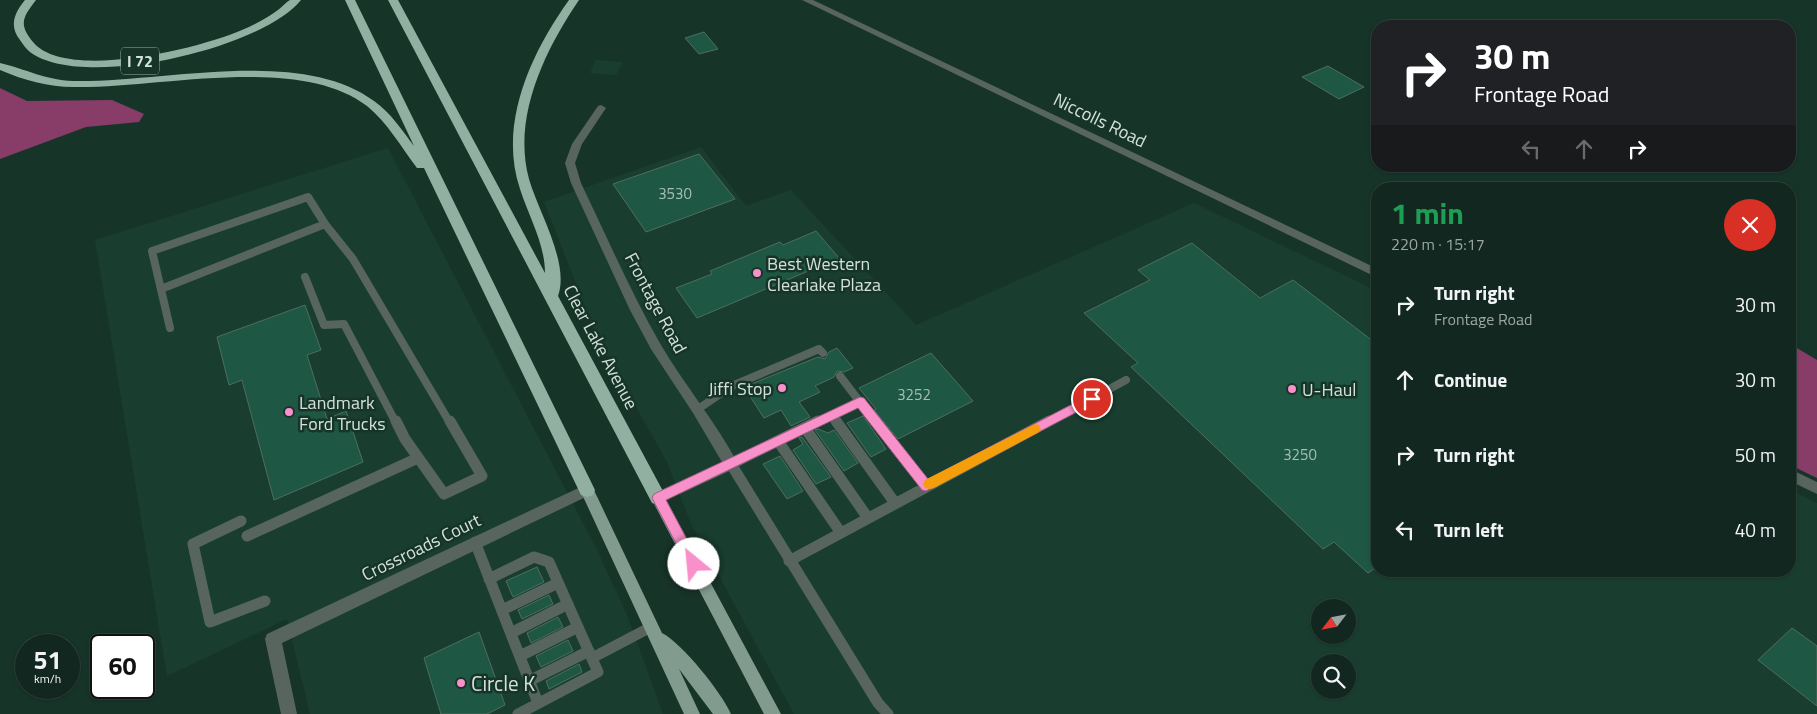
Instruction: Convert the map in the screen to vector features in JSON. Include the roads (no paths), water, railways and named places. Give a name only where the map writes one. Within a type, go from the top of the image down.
[{"type":"highway","name":"I 72","points":[[31,0],[19,17],[18,28],[26,44],[54,59],[98,64],[161,59],[227,41],[276,16],[296,0]]},
{"type":"highway","points":[[350,0],[587,490]]},
{"type":"highway","name":"Clear Lake Avenue","points":[[393,0],[658,498]]},
{"type":"highway","points":[[552,298],[552,264],[520,166],[522,108],[547,42],[574,0]]},
{"type":"highway","points":[[0,66],[27,77],[73,84],[249,75],[306,78],[326,83],[349,90],[369,102],[382,114],[440,189]]},
{"type":"main road","points":[[587,490],[692,714]]},
{"type":"main road","name":"Clear Lake Avenue","points":[[658,498],[773,714]]},
{"type":"main road","points":[[653,632],[680,657],[702,683],[723,714]]},
{"type":"street","name":"Niccolls Road","points":[[806,0],[1371,271]]},
{"type":"street","name":"Frontage Road","points":[[600,108],[577,144],[570,163],[576,183],[636,310],[657,349],[698,409],[731,464]]},
{"type":"street","points":[[658,498],[731,464]]},
{"type":"street","points":[[1796,478],[1817,488]]},
{"type":"street","name":"Crossroads Court","points":[[289,714],[273,639],[587,490]]},
{"type":"lane","points":[[170,328],[152,251],[308,197],[325,224],[353,259],[482,476],[444,494],[405,439],[344,324],[324,325],[305,277]]},
{"type":"lane","points":[[161,289],[325,224]]},
{"type":"lane","points":[[698,409],[732,386],[819,349],[823,353]]},
{"type":"lane","points":[[840,376],[926,486]]},
{"type":"lane","points":[[789,561],[1126,380]]},
{"type":"lane","points":[[860,401],[731,464],[878,703],[888,714]]},
{"type":"lane","points":[[831,415],[895,503]]},
{"type":"lane","points":[[805,428],[868,518]]},
{"type":"lane","points":[[778,441],[841,533]]},
{"type":"lane","points":[[247,536],[418,458]]},
{"type":"lane","points":[[242,521],[193,544],[210,622],[265,601]]},
{"type":"lane","points":[[475,542],[538,703]]},
{"type":"lane","points":[[489,579],[534,557],[549,562],[598,672],[518,714]]},
{"type":"lane","points":[[502,610],[558,583]]},
{"type":"lane","points":[[511,633],[568,604]]},
{"type":"lane","points":[[520,656],[578,627]]},
{"type":"lane","points":[[530,681],[590,655],[653,632]]},
{"type":"place","name":"Best Western Clearlake Plaza","points":[[757,273]]},
{"type":"place","name":"Jiffi Stop","points":[[782,388]]},
{"type":"place","name":"U-Haul","points":[[1292,389]]},
{"type":"place","name":"Landmark Ford Trucks","points":[[289,412]]},
{"type":"place","name":"Circle K","points":[[461,683]]}]
